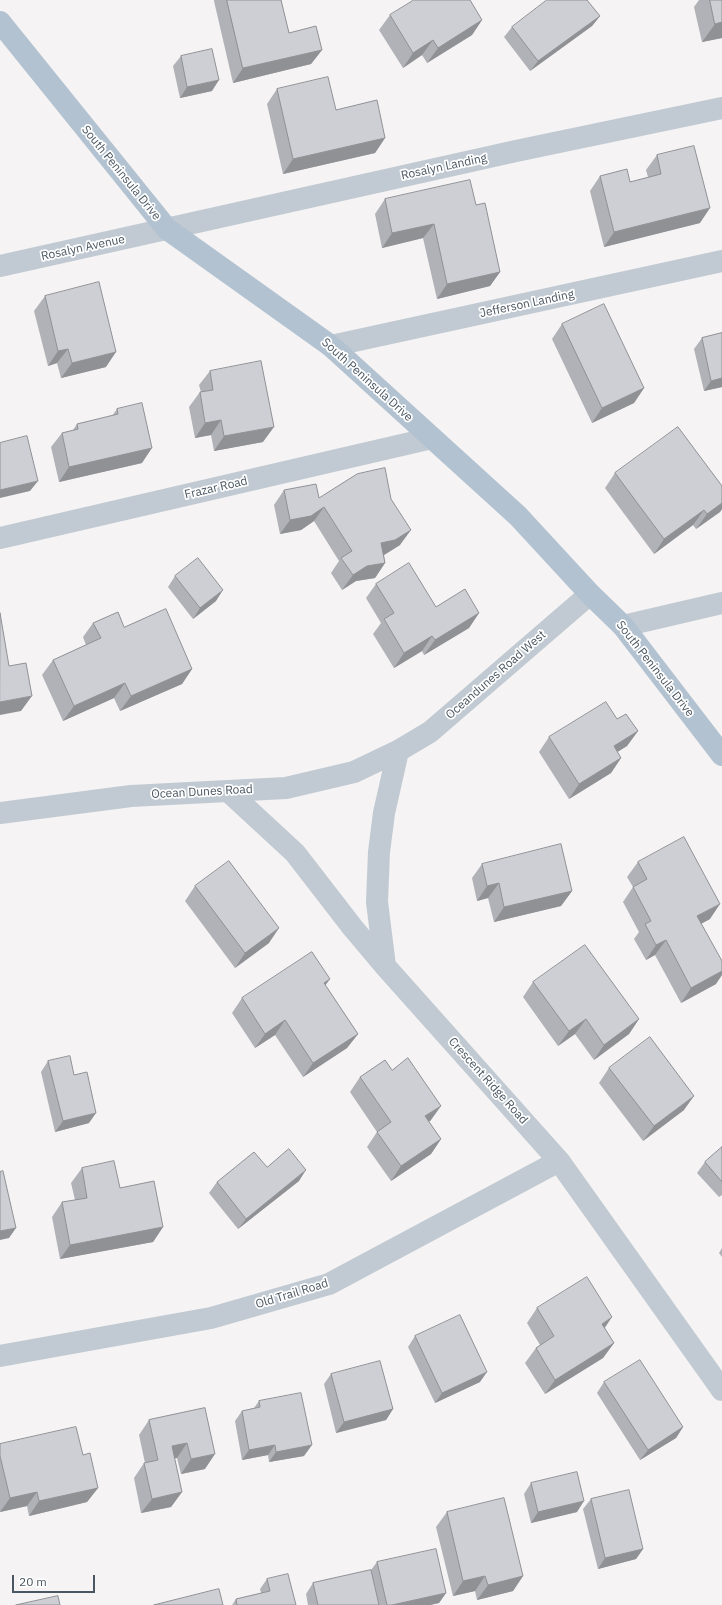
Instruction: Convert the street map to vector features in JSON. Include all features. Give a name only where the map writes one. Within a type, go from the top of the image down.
[{"type":"main road","name":"South Peninsula Drive","points":[[0,22],[167,229],[331,346],[518,516],[590,594],[623,626],[722,755]]},
{"type":"street","name":"Rosalyn Landing","points":[[167,229],[508,153],[722,108]]},
{"type":"street","name":"Rosalyn Avenue","points":[[0,266],[167,229]]},
{"type":"street","name":"Jefferson Landing","points":[[331,346],[722,261]]},
{"type":"street","name":"Frazar Road","points":[[0,538],[432,438]]},
{"type":"street","name":"Oceandunes Road West","points":[[398,751],[430,732],[590,594]]},
{"type":"street","points":[[623,626],[722,603]]},
{"type":"street","points":[[385,966],[377,902],[379,852],[384,813],[398,751]]},
{"type":"street","name":"Ocean Dunes Road","points":[[0,814],[131,796],[286,788],[354,772],[398,751]]},
{"type":"street","name":"Crescent Ridge Road","points":[[229,792],[295,853],[353,928],[385,966],[559,1161],[722,1390]]},
{"type":"street","name":"Old Trail Road","points":[[0,1356],[211,1318],[329,1284],[559,1161]]},
{"type":"building","points":[[227,0],[281,0],[289,33],[316,26],[322,50],[243,68]]},
{"type":"building","points":[[414,0],[470,0],[482,20],[438,48],[433,40],[413,53],[390,15]]},
{"type":"building","points":[[547,0],[587,0],[600,16],[538,61],[512,27]]},
{"type":"building","points":[[710,0],[722,0],[722,22],[715,24]]},
{"type":"building","points":[[212,49],[219,80],[187,87],[181,56]]},
{"type":"building","points":[[328,77],[336,110],[377,100],[385,138],[293,159],[277,89]]},
{"type":"building","points":[[694,146],[710,208],[614,232],[600,176],[627,169],[630,182],[661,174],[657,155]]},
{"type":"building","points":[[470,180],[476,205],[485,203],[500,272],[447,284],[434,224],[392,233],[385,199]]},
{"type":"building","points":[[99,282],[116,352],[72,363],[68,349],[58,351],[45,296]]},
{"type":"building","points":[[604,304],[644,388],[602,408],[562,324]]},
{"type":"building","points":[[722,333],[722,378],[711,381],[702,338]]},
{"type":"building","points":[[261,361],[274,427],[224,436],[221,420],[205,423],[200,392],[213,390],[210,371]]},
{"type":"building","points":[[142,403],[152,448],[69,467],[62,433],[78,429],[77,424],[118,414],[117,409]]},
{"type":"building","points":[[678,427],[722,486],[722,503],[707,514],[704,510],[664,539],[615,473]]},
{"type":"building","points":[[27,436],[38,481],[0,490],[0,443]]},
{"type":"building","points":[[385,468],[391,499],[411,530],[395,540],[381,543],[385,563],[367,566],[353,575],[341,558],[352,551],[324,507],[311,516],[290,520],[284,490],[316,484],[319,498],[357,474]]},
{"type":"building","points":[[198,558],[223,590],[200,608],[175,576]]},
{"type":"building","points":[[409,563],[436,607],[465,589],[479,613],[435,640],[432,636],[404,653],[384,619],[394,613],[376,584]]},
{"type":"building","points":[[166,609],[192,669],[131,696],[125,683],[74,706],[53,660],[101,638],[93,623],[118,612],[124,627]]},
{"type":"building","points":[[0,613],[9,666],[26,663],[32,696],[0,702]]},
{"type":"building","points":[[606,702],[617,719],[626,714],[638,731],[614,746],[621,758],[579,784],[549,737]]},
{"type":"building","points":[[684,837],[720,904],[697,916],[722,961],[722,971],[691,988],[666,940],[656,945],[645,924],[651,921],[633,887],[647,879],[638,862]]},
{"type":"building","points":[[561,844],[572,891],[504,907],[499,883],[487,886],[482,864]]},
{"type":"building","points":[[229,861],[279,928],[245,953],[195,886]]},
{"type":"building","points":[[585,945],[639,1019],[604,1045],[586,1019],[569,1031],[533,982]]},
{"type":"building","points":[[312,952],[330,979],[324,983],[358,1034],[313,1063],[285,1020],[265,1034],[242,998]]},
{"type":"building","points":[[650,1037],[694,1096],[654,1126],[609,1068]]},
{"type":"building","points":[[70,1056],[74,1075],[87,1072],[96,1113],[63,1121],[48,1061]]},
{"type":"building","points":[[408,1058],[441,1106],[425,1116],[441,1139],[401,1166],[377,1132],[391,1122],[360,1077],[385,1060],[392,1070]]},
{"type":"building","points":[[722,1147],[722,1182],[705,1162]]},
{"type":"building","points":[[289,1149],[306,1170],[246,1219],[217,1182],[254,1152],[267,1167]]},
{"type":"building","points":[[114,1161],[120,1188],[154,1181],[163,1227],[70,1245],[62,1202],[87,1198],[82,1168]]},
{"type":"building","points":[[3,1171],[16,1228],[0,1231],[0,1172]]},
{"type":"building","points":[[587,1277],[612,1317],[602,1324],[614,1343],[555,1380],[536,1348],[554,1336],[537,1308]]},
{"type":"building","points":[[460,1315],[487,1372],[442,1393],[415,1336]]},
{"type":"building","points":[[640,1360],[683,1427],[648,1450],[604,1382]]},
{"type":"building","points":[[380,1361],[393,1409],[344,1422],[331,1374]]},
{"type":"building","points":[[301,1393],[312,1445],[276,1452],[275,1445],[249,1450],[242,1411],[260,1407],[259,1401]]},
{"type":"building","points":[[205,1408],[215,1454],[191,1459],[187,1443],[172,1446],[182,1492],[152,1499],[144,1463],[158,1460],[149,1420]]},
{"type":"building","points":[[76,1427],[83,1455],[90,1453],[98,1488],[39,1501],[37,1492],[10,1498],[0,1456],[0,1444]]},
{"type":"building","points":[[577,1472],[584,1501],[538,1512],[531,1483]]},
{"type":"building","points":[[629,1490],[643,1549],[605,1558],[591,1499]]},
{"type":"building","points":[[504,1498],[523,1576],[488,1585],[485,1576],[463,1581],[447,1512]]},
{"type":"building","points":[[436,1549],[446,1593],[387,1605],[377,1562]]},
{"type":"building","points":[[371,1570],[379,1605],[318,1605],[313,1583]]},
{"type":"building","points":[[288,1574],[296,1605],[237,1605],[236,1599],[270,1591],[267,1579]]},
{"type":"building","points":[[219,1589],[223,1605],[154,1605]]},
{"type":"building","points":[[58,1596],[60,1605],[16,1605]]}]
